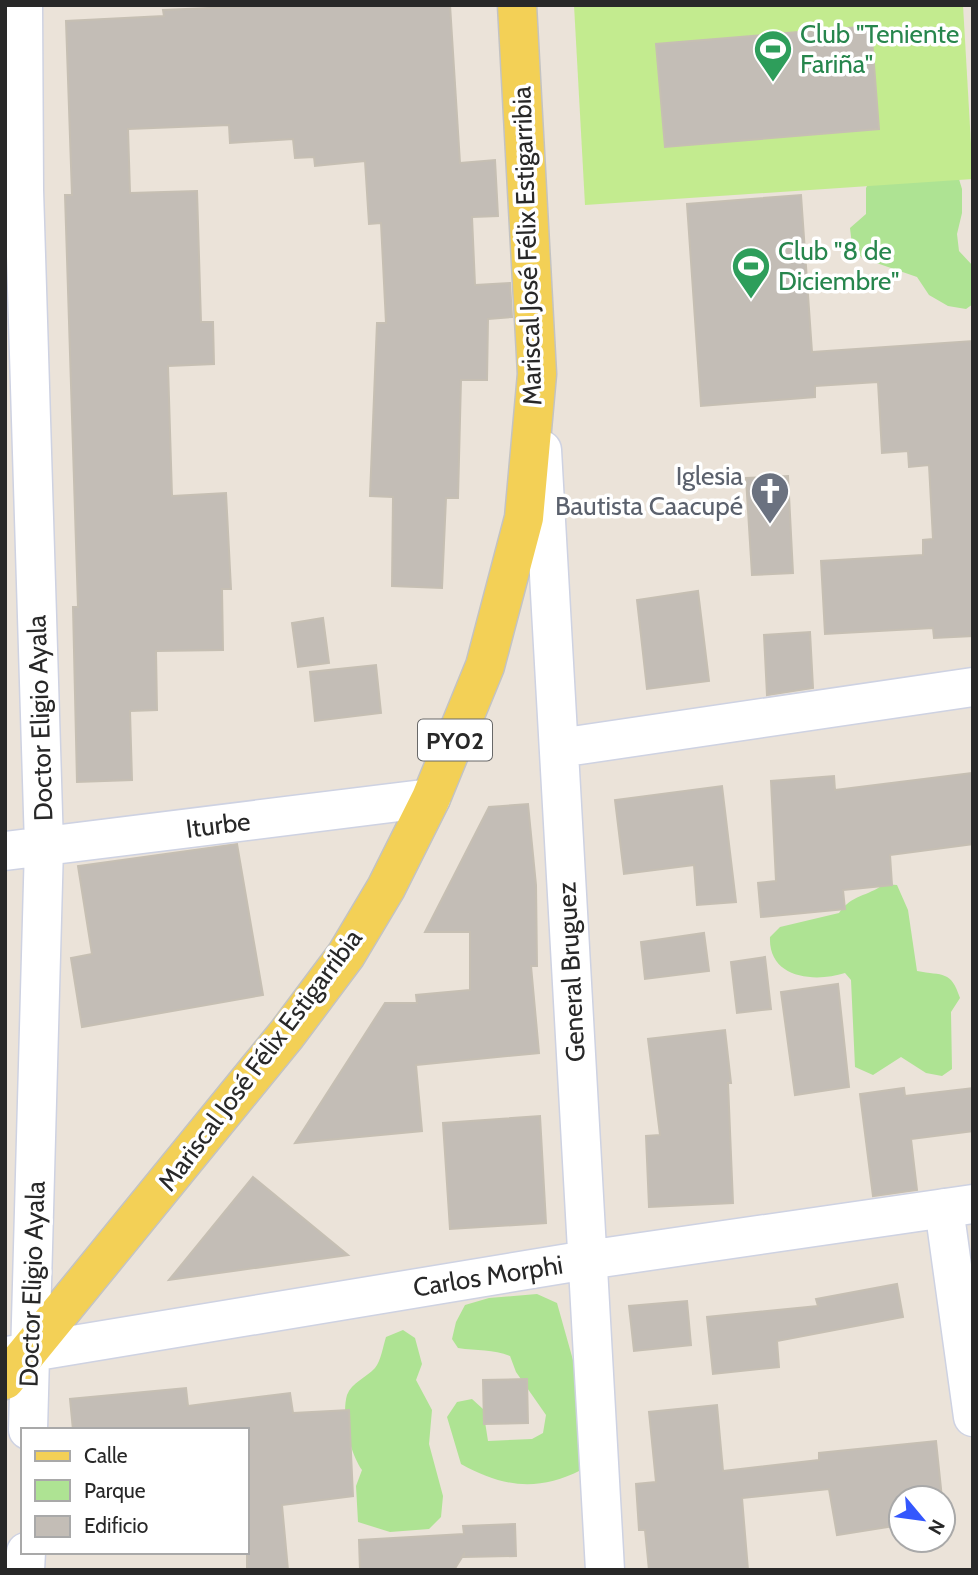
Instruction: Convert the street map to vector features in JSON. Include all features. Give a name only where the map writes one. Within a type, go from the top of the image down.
[{"type":"main road","name":"Mariscal José Félix Estigarribia","points":[[5,1380],[18,1354],[287,1034],[346,955],[386,888],[431,798],[485,666],[508,590],[524,518],[537,374],[517,5]]},
{"type":"street","name":"Doctor Eligio Ayala","points":[[23,5],[24,190],[44,846],[18,1354],[28,1428]]},
{"type":"street","name":"General Bruguez","points":[[537,374],[605,1570]]},
{"type":"street","points":[[559,748],[973,687]]},
{"type":"street","name":"Iturbe","points":[[5,851],[431,798]]},
{"type":"street","points":[[958,1206],[973,1417]]},
{"type":"street","name":"Carlos Morphi","points":[[18,1354],[587,1260],[958,1206]]},
{"type":"green space","name":"Club \"Teniente Fariña\"","points":[[574,5],[963,5],[973,179],[585,205]]},
{"type":"green space","points":[[879,163],[955,166],[962,189],[962,213],[957,234],[959,251],[973,266],[973,304],[966,309],[948,306],[929,295],[917,277],[862,258],[852,245],[850,228],[866,214],[866,188]]},
{"type":"green space","points":[[884,884],[897,885],[908,910],[917,971],[949,978],[960,998],[951,1012],[952,1069],[942,1076],[926,1073],[901,1057],[873,1075],[855,1067],[851,980],[845,973],[820,977],[795,974],[785,969],[771,951],[770,937],[780,927],[839,913],[849,902]]},
{"type":"green space","points":[[537,1294],[557,1303],[578,1378],[581,1470],[550,1482],[520,1484],[491,1478],[461,1464],[447,1417],[457,1402],[472,1399],[483,1409],[488,1441],[532,1439],[543,1433],[546,1415],[516,1372],[510,1356],[458,1348],[452,1339],[456,1322],[465,1305],[489,1298]]},
{"type":"green space","points":[[403,1330],[415,1338],[422,1364],[416,1380],[432,1410],[429,1444],[443,1496],[441,1517],[429,1529],[390,1532],[358,1522],[356,1486],[362,1470],[348,1434],[345,1404],[352,1387],[377,1365],[386,1337]]},
{"type":"building","points":[[280,5],[450,5],[460,163],[495,160],[498,216],[472,217],[475,285],[510,283],[512,317],[488,319],[487,380],[461,380],[458,498],[446,498],[442,588],[392,586],[393,497],[370,496],[377,323],[386,323],[381,223],[369,224],[365,161],[315,166],[314,157],[295,158],[293,139],[230,143],[229,125],[128,129],[130,193],[197,191],[201,322],[213,322],[214,364],[168,366],[172,496],[226,493],[231,589],[222,589],[223,650],[156,651],[157,710],[130,711],[132,780],[77,782],[73,607],[78,607],[65,195],[72,195],[66,21],[164,16],[163,10]]},
{"type":"building","points":[[871,26],[879,129],[665,147],[656,44]]},
{"type":"building","points":[[801,195],[812,352],[973,341],[973,636],[934,638],[933,628],[825,634],[821,561],[923,555],[923,540],[933,539],[929,465],[909,467],[908,451],[882,453],[878,382],[815,386],[815,397],[701,406],[687,204]]},
{"type":"building","name":"Iglesia Bautista Caacupé","points":[[788,476],[793,573],[752,575],[746,478]]},
{"type":"building","points":[[698,591],[709,681],[647,689],[637,600]]},
{"type":"building","points":[[323,618],[329,663],[298,667],[292,623]]},
{"type":"building","points":[[810,632],[813,688],[767,695],[764,635]]},
{"type":"building","points":[[376,665],[381,713],[315,721],[310,672]]},
{"type":"building","points":[[973,773],[973,844],[890,855],[892,885],[843,890],[845,909],[761,917],[758,883],[776,881],[771,781],[834,776],[835,790]]},
{"type":"building","points":[[722,786],[736,902],[697,905],[694,865],[624,874],[615,800]]},
{"type":"building","points":[[528,804],[536,885],[537,966],[531,966],[539,1053],[416,1065],[422,1131],[295,1143],[385,1003],[417,1003],[416,995],[470,990],[470,932],[425,932],[489,807]]},
{"type":"building","points":[[237,844],[263,995],[82,1027],[71,958],[92,954],[78,866]]},
{"type":"building","points":[[704,933],[709,971],[645,979],[641,942]]},
{"type":"building","points":[[765,957],[771,1009],[737,1013],[731,962]]},
{"type":"building","points":[[838,984],[849,1087],[795,1095],[781,992]]},
{"type":"building","points":[[725,1030],[731,1083],[728,1083],[733,1203],[649,1207],[646,1136],[660,1135],[648,1039]]},
{"type":"building","points":[[904,1088],[905,1096],[973,1088],[973,1131],[911,1139],[917,1190],[873,1196],[860,1094]]},
{"type":"building","points":[[540,1116],[546,1223],[450,1229],[443,1123]]},
{"type":"building","points":[[253,1177],[348,1255],[169,1280]]},
{"type":"building","points":[[897,1284],[903,1317],[777,1341],[779,1367],[713,1374],[707,1317],[818,1306],[816,1299]]},
{"type":"building","points":[[687,1301],[691,1345],[634,1351],[629,1306]]},
{"type":"building","points":[[527,1379],[528,1423],[484,1424],[483,1380]]},
{"type":"building","points":[[186,1388],[188,1406],[290,1393],[293,1413],[349,1410],[353,1496],[282,1505],[288,1570],[247,1570],[248,1428],[73,1428],[70,1399]]},
{"type":"building","points":[[717,1405],[723,1471],[819,1460],[819,1453],[936,1441],[941,1484],[887,1484],[887,1527],[837,1535],[829,1489],[742,1498],[748,1570],[649,1570],[645,1530],[639,1530],[636,1484],[656,1482],[649,1412]]},
{"type":"building","points":[[515,1524],[516,1556],[464,1557],[464,1554],[454,1570],[360,1570],[359,1540],[464,1534],[463,1526]]},
{"type":"place","name":"Club \"Teniente Fariña\"","points":[[773,83]]},
{"type":"place","name":"Club \"8 de Diciembre\"","points":[[751,300]]},
{"type":"place","name":"Iglesia Bautista Caacupé","points":[[770,525]]}]
